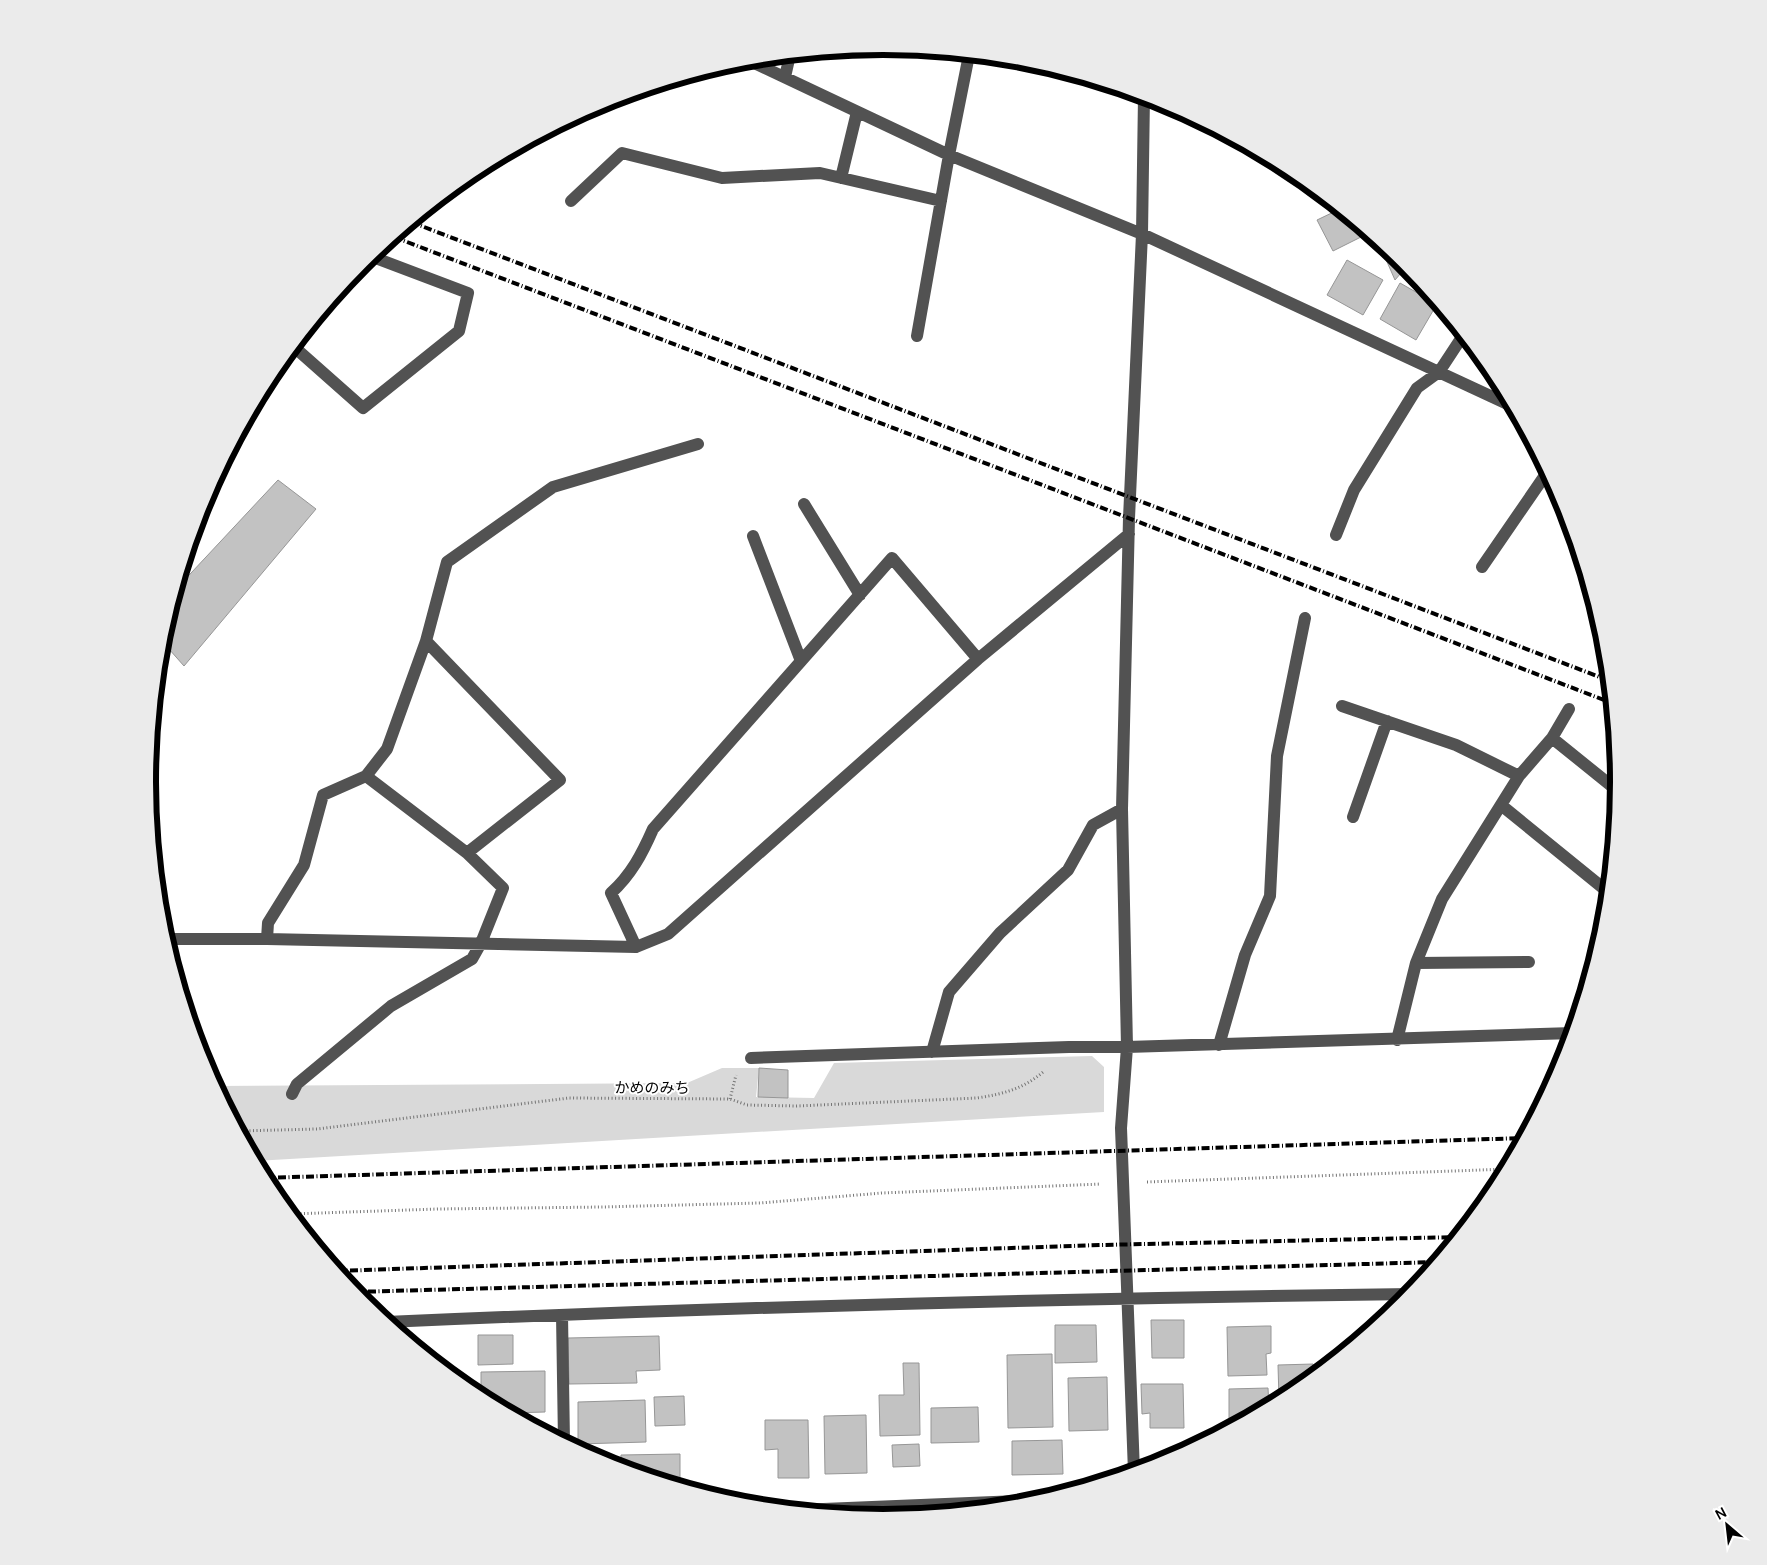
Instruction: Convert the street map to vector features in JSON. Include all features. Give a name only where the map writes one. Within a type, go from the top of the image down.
[{"type":"street","points":[[917,336],[967,60]]},
{"type":"street","points":[[785,77],[789,61]]},
{"type":"street","points":[[761,66],[949,155],[1142,234],[1503,402]]},
{"type":"street","points":[[1134,1465],[1126,1298],[1121,1111],[1127,1047],[1122,809],[1129,534],[1142,234],[1144,104]]},
{"type":"street","points":[[842,178],[858,112]]},
{"type":"street","points":[[571,201],[622,153],[722,178],[820,173],[941,201]]},
{"type":"street","points":[[299,350],[364,408],[459,331],[468,293],[379,259]]},
{"type":"street","points":[[1336,535],[1354,490],[1417,388],[1439,372],[1460,339]]},
{"type":"street","points":[[267,939],[268,923],[304,865],[323,795],[366,776],[387,749],[426,641],[447,562],[553,487],[698,444]]},
{"type":"street","points":[[1482,567],[1544,477]]},
{"type":"street","points":[[804,504],[860,594]]},
{"type":"street","points":[[174,939],[636,946],[668,934],[978,659],[1129,534]]},
{"type":"street","points":[[753,536],[801,661]]},
{"type":"street","points":[[636,946],[611,893],[622,884],[637,864],[653,829],[892,558],[978,659]]},
{"type":"street","points":[[1219,1045],[1246,955],[1270,896],[1277,756],[1305,618]]},
{"type":"street","points":[[426,641],[560,780],[468,854]]},
{"type":"street","points":[[1342,706],[1456,745],[1519,776]]},
{"type":"street","points":[[1397,1040],[1416,963],[1442,899],[1519,776],[1552,738],[1569,708]]},
{"type":"street","points":[[1353,817],[1386,721]]},
{"type":"street","points":[[1552,738],[1611,785]]},
{"type":"street","points":[[292,1094],[297,1084],[391,1006],[472,959],[481,943],[503,888],[468,854],[366,776]]},
{"type":"street","points":[[1501,806],[1603,888]]},
{"type":"street","points":[[932,1052],[949,992],[1000,933],[1068,870],[1093,825],[1122,809]]},
{"type":"street","points":[[1416,963],[1529,962]]},
{"type":"street","points":[[751,1058],[1069,1047],[1397,1040],[1566,1033]]},
{"type":"street","points":[[396,1322],[1126,1298],[1401,1294]]},
{"type":"street","points":[[562,1315],[564,1436]]},
{"type":"street","points":[[842,1508],[989,1502]]},
{"type":"path","name":"かめのみち","points":[[245,1131],[317,1129],[569,1098],[730,1099],[747,1105],[797,1106],[977,1098],[1003,1094],[1031,1082],[1049,1067]]},
{"type":"path","points":[[298,1214],[750,1203],[882,1194],[1123,1183],[1499,1169]]},
{"type":"shaded area","points":[[1092,1056],[1104,1067],[1104,1112],[262,1161],[223,1086],[687,1083],[722,1068],[759,1068],[756,1097],[814,1098],[834,1063]]},
{"type":"building","points":[[1334,212],[1363,236],[1333,251],[1317,220]]},
{"type":"building","points":[[1384,255],[1402,272],[1395,280]]},
{"type":"building","points":[[1347,260],[1383,280],[1363,315],[1327,295]]},
{"type":"building","points":[[1400,283],[1424,297],[1434,308],[1416,340],[1380,319]]},
{"type":"building","points":[[278,480],[316,509],[184,666],[169,649],[186,579]]},
{"type":"building","points":[[759,1068],[788,1070],[788,1098],[758,1097]]},
{"type":"building","points":[[1151,1320],[1184,1320],[1184,1358],[1152,1358]]},
{"type":"building","points":[[1055,1325],[1096,1325],[1097,1362],[1055,1363]]},
{"type":"building","points":[[1271,1326],[1271,1353],[1266,1354],[1267,1375],[1228,1376],[1227,1327]]},
{"type":"building","points":[[478,1335],[513,1335],[513,1364],[478,1365]]},
{"type":"building","points":[[659,1336],[660,1370],[636,1371],[637,1383],[569,1384],[568,1338]]},
{"type":"building","points":[[1052,1354],[1053,1427],[1008,1428],[1007,1355]]},
{"type":"building","points":[[903,1363],[919,1363],[920,1435],[880,1436],[879,1395],[904,1395]]},
{"type":"building","points":[[1313,1364],[1313,1369],[1279,1393],[1278,1365]]},
{"type":"building","points":[[545,1371],[545,1412],[520,1413],[481,1388],[481,1372]]},
{"type":"building","points":[[1107,1377],[1108,1430],[1069,1431],[1068,1378]]},
{"type":"building","points":[[1141,1384],[1183,1384],[1184,1428],[1150,1428],[1150,1413],[1142,1414]]},
{"type":"building","points":[[1268,1388],[1269,1399],[1229,1422],[1229,1389]]},
{"type":"building","points":[[684,1396],[685,1425],[655,1426],[654,1397]]},
{"type":"building","points":[[645,1400],[646,1442],[578,1442],[578,1402]]},
{"type":"building","points":[[978,1407],[979,1442],[931,1443],[931,1408]]},
{"type":"building","points":[[866,1415],[867,1473],[825,1474],[824,1416]]},
{"type":"building","points":[[765,1420],[808,1420],[809,1478],[778,1478],[778,1449],[765,1450]]},
{"type":"building","points":[[1062,1440],[1063,1474],[1012,1475],[1012,1441]]},
{"type":"building","points":[[919,1444],[920,1466],[893,1467],[892,1445]]},
{"type":"building","points":[[680,1454],[680,1480],[621,1461],[621,1455]]},
{"type":"railway","points":[[418,225],[1603,678]]},
{"type":"railway","points":[[400,239],[1606,701]]},
{"type":"railway","points":[[273,1178],[1518,1138]]},
{"type":"railway","points":[[345,1271],[1100,1245],[1451,1237]]},
{"type":"railway","points":[[364,1292],[1430,1262]]}]
